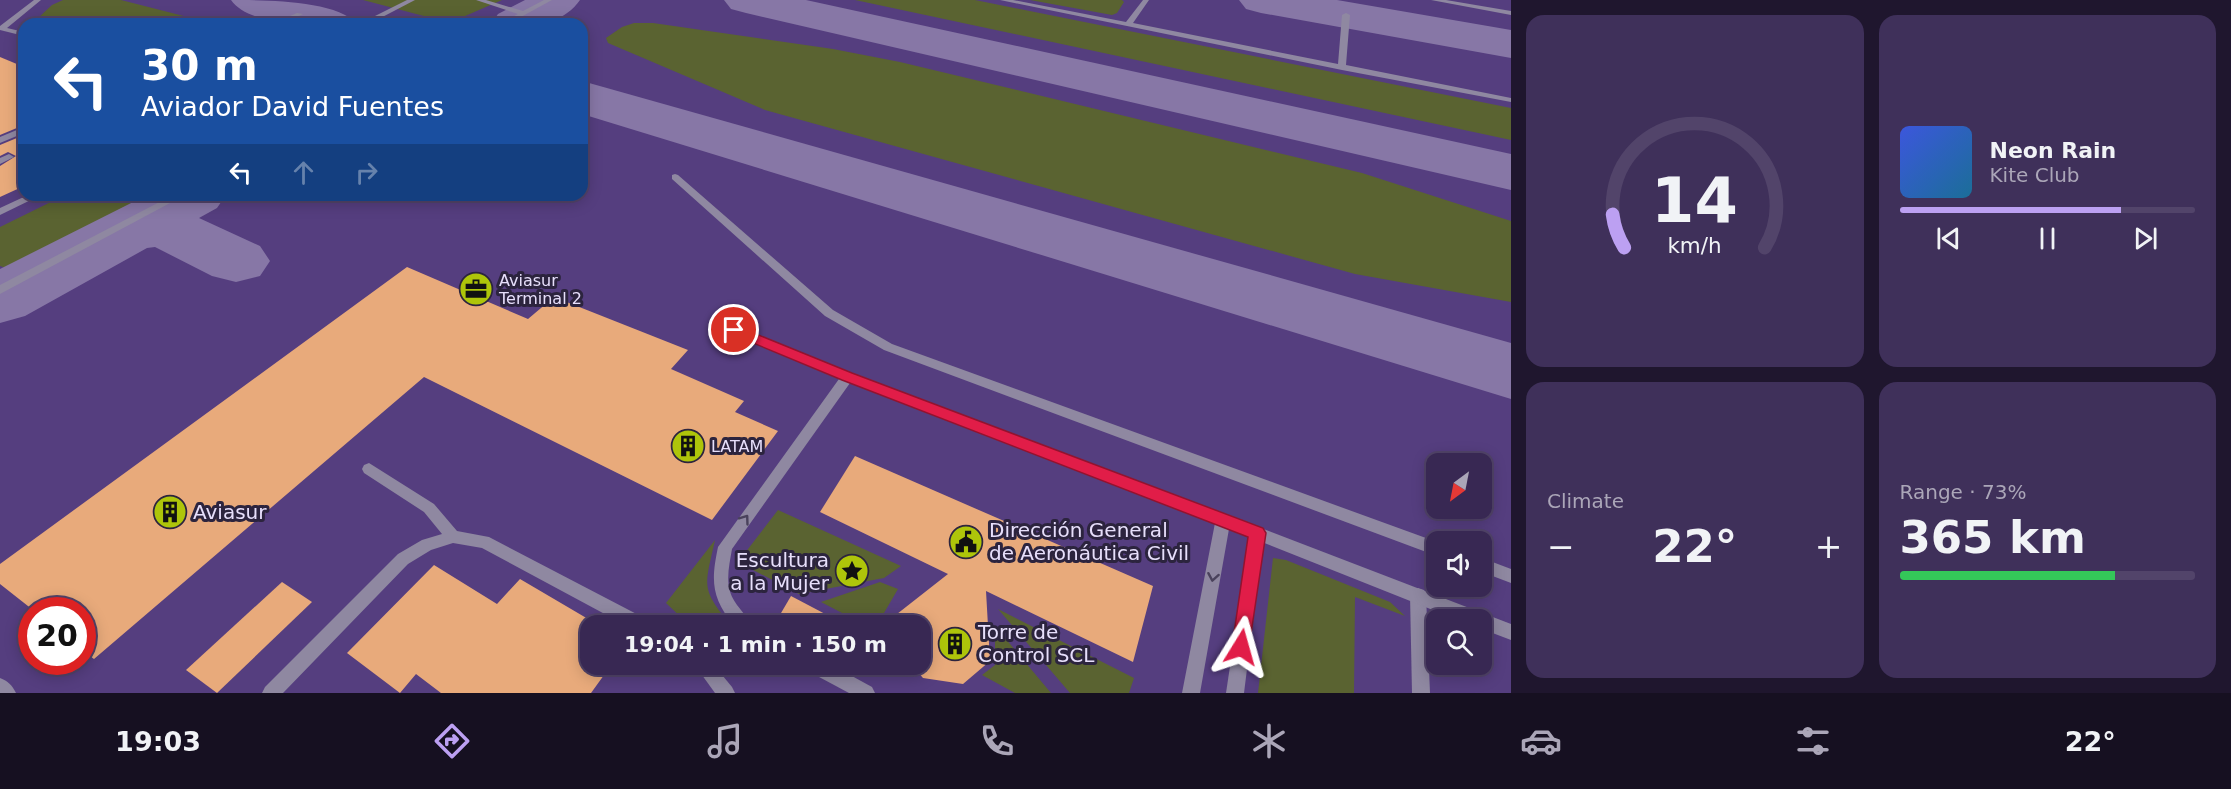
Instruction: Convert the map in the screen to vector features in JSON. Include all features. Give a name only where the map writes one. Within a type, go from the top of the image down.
[{"type":"street","points":[[1,27],[38,0]]},
{"type":"street","points":[[375,18],[412,0]]},
{"type":"street","points":[[479,0],[523,13]]},
{"type":"street","points":[[514,18],[549,0]]},
{"type":"street","points":[[1003,0],[1511,100]]},
{"type":"street","points":[[1128,25],[1146,0]]},
{"type":"street","points":[[1434,0],[1511,13]]},
{"type":"street","points":[[290,18],[299,14]]},
{"type":"street","points":[[1342,68],[1346,15]]},
{"type":"street","points":[[1,27],[18,32]]},
{"type":"street","points":[[0,140],[18,132]]},
{"type":"street","points":[[675,177],[829,313],[888,346],[1426,545]]},
{"type":"street","points":[[0,212],[23,201]]},
{"type":"street","points":[[4,289],[169,201]]},
{"type":"street","points":[[734,330],[847,377],[1452,609]]},
{"type":"street","points":[[736,615],[722,596],[718,581],[725,547],[847,377]]},
{"type":"street","points":[[369,469],[429,508],[453,537]]},
{"type":"street","points":[[1191,693],[1223,520]]},
{"type":"street","points":[[1235,693],[1257,533]]},
{"type":"street","points":[[271,693],[403,559],[427,544],[453,537],[484,542],[623,615]]},
{"type":"street","points":[[1492,569],[1511,576]]},
{"type":"street","points":[[1418,596],[1421,693]]},
{"type":"street","points":[[1492,625],[1511,632]]},
{"type":"street","points":[[711,675],[726,693]]},
{"type":"street","points":[[832,675],[866,693]]},
{"type":"street","points":[[0,686],[7,693]]},
{"type":"shaded area","points":[[0,0],[1511,0],[1511,693],[0,693]]},
{"type":"green space","points":[[63,0],[121,0],[192,18],[38,18],[52,5]]},
{"type":"green space","points":[[363,0],[502,0],[461,18],[431,18]]},
{"type":"green space","points":[[855,0],[975,0],[1511,108],[1511,140]]},
{"type":"green space","points":[[1030,0],[1122,0],[1124,2],[1117,13],[1112,15]]},
{"type":"green space","points":[[634,23],[653,23],[833,49],[900,62],[1362,173],[1511,221],[1511,302],[1355,274],[765,110],[608,43],[606,38],[622,27]]},
{"type":"green space","points":[[53,201],[155,201],[28,268],[16,271],[0,266],[0,227]]},
{"type":"green space","points":[[778,510],[901,566],[884,578],[799,594],[738,562]]},
{"type":"green space","points":[[715,540],[707,577],[710,594],[723,615],[679,615],[666,603]]},
{"type":"green space","points":[[1273,558],[1286,560],[1390,602],[1405,616],[1355,597],[1354,693],[1258,693]]},
{"type":"green space","points":[[880,582],[898,589],[883,615],[846,615],[821,602]]},
{"type":"green space","points":[[998,609],[1134,678],[1129,693],[1070,693]]},
{"type":"green space","points":[[995,626],[1051,693],[1015,693],[982,675],[995,665]]},
{"type":"building","points":[[0,57],[18,64],[18,128],[0,135]]},
{"type":"building","points":[[18,138],[18,189],[0,197],[0,166],[16,156],[8,152],[0,156],[0,145]]},
{"type":"building","points":[[407,267],[528,319],[554,297],[688,350],[671,369],[744,401],[735,412],[778,431],[712,520],[424,377],[96,657],[96,597],[18,598],[0,584],[0,564]]},
{"type":"building","name":"Dirección General de Aeronáutica Civil","points":[[855,456],[1153,586],[1133,662],[986,591],[990,661],[963,684],[923,678],[920,675],[931,675],[931,615],[897,614],[948,574],[820,512]]},
{"type":"building","points":[[434,565],[497,604],[520,579],[581,615],[580,675],[604,675],[591,693],[441,693],[416,674],[400,693],[347,653]]},
{"type":"building","points":[[282,582],[312,602],[217,693],[186,670]]},
{"type":"building","points":[[791,596],[827,615],[780,615]]},
{"type":"taxiway","points":[[253,0],[314,18]]},
{"type":"taxiway","points":[[525,18],[558,0]]},
{"type":"taxiway","points":[[746,0],[1511,172]]},
{"type":"taxiway","points":[[1261,0],[1511,44]]},
{"type":"taxiway","points":[[588,99],[1511,371]]},
{"type":"taxiway","points":[[131,229],[184,201]]},
{"type":"taxiway","points":[[131,229],[168,228],[236,261]]},
{"type":"taxiway","points":[[0,299],[131,229]]},
{"type":"place","name":"Aviasur Terminal 2","points":[[476,289]]},
{"type":"place","name":"LATAM","points":[[688,446]]},
{"type":"place","name":"Aviasur","points":[[170,512]]},
{"type":"place","name":"Dirección General de Aeronáutica Civil","points":[[966,542]]},
{"type":"place","name":"Escultura a la Mujer","points":[[852,571]]},
{"type":"place","name":"Torre de Control SCL","points":[[955,644]]},
{"type":"route","points":[[734,330],[847,377],[1257,533],[1241,647]]}]
